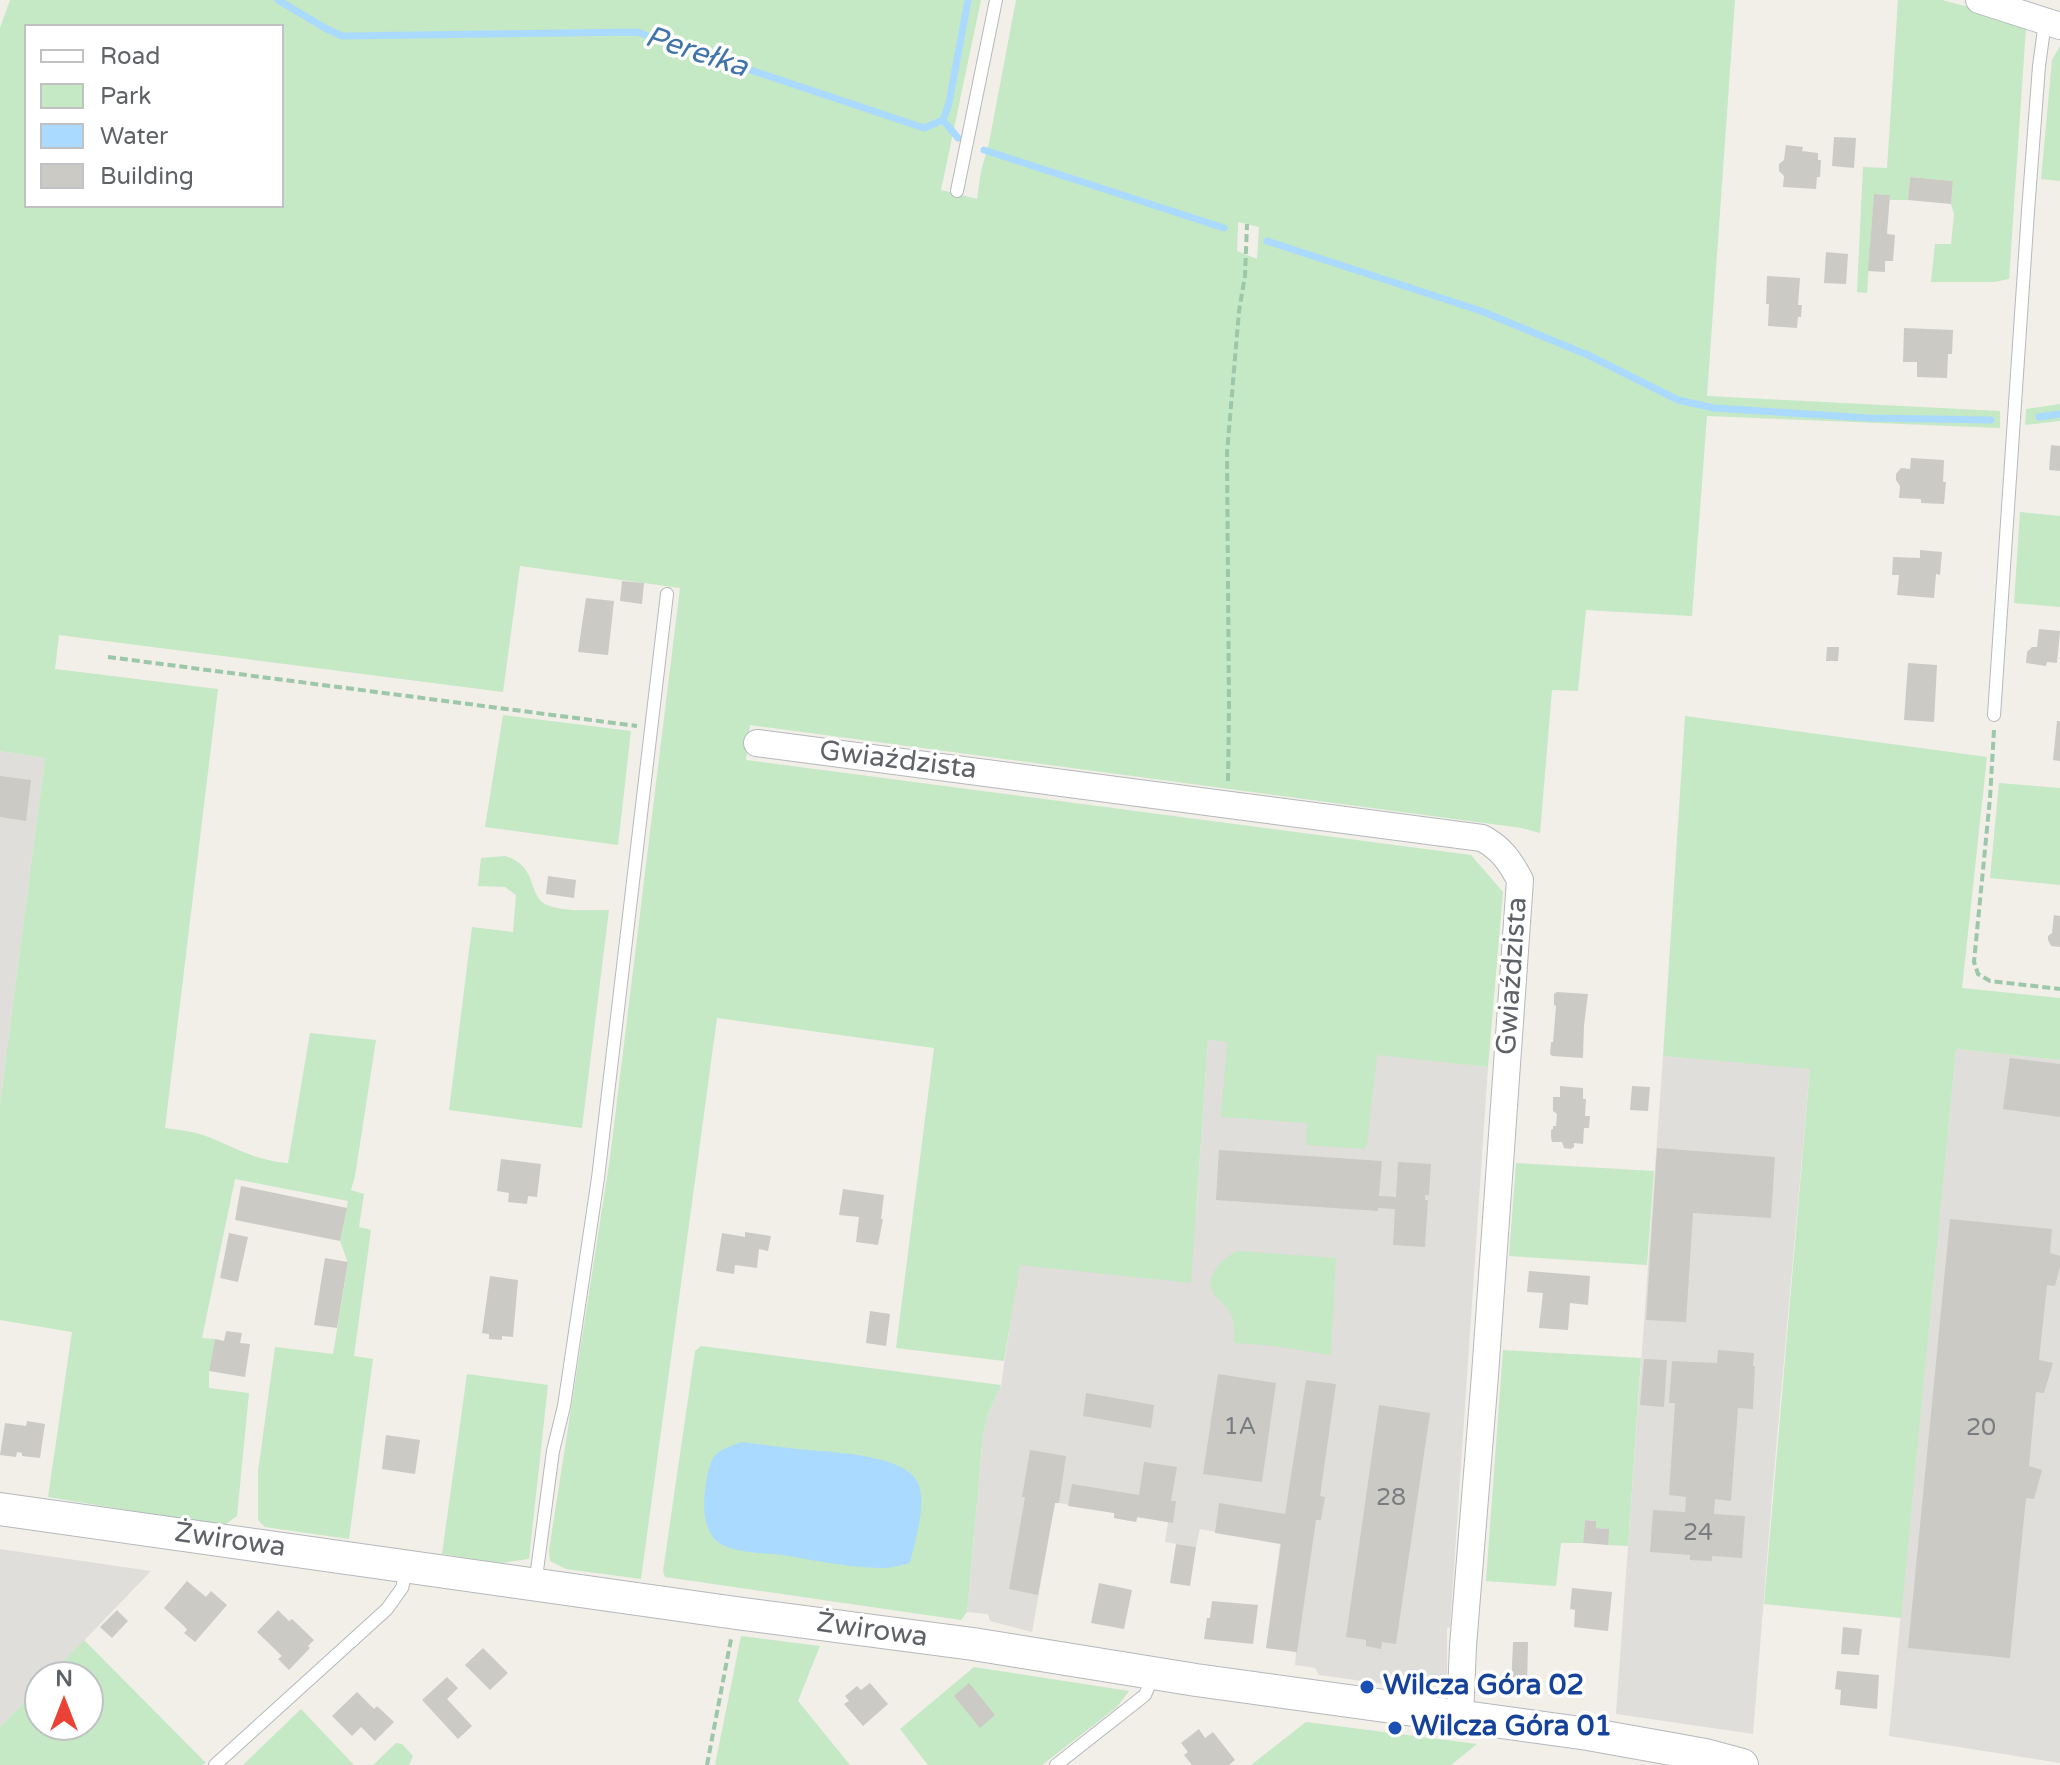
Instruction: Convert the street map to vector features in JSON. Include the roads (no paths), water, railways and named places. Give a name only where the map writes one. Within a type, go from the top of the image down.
[{"type":"street","points":[[1979,0],[2052,24]]},
{"type":"street","name":"Gwiaździsta","points":[[757,743],[1482,838],[1496,846],[1511,862],[1520,880],[1460,1717]]},
{"type":"street","name":"Żwirowa","points":[[0,1509],[973,1644],[1617,1739],[1742,1765]]},
{"type":"lane","points":[[957,191],[996,0]]},
{"type":"lane","points":[[1994,715],[2039,66],[2052,24]]},
{"type":"lane","points":[[535,1585],[553,1451],[564,1406],[598,1178],[667,594]]},
{"type":"lane","points":[[215,1765],[387,1609],[402,1588],[408,1566]]},
{"type":"lane","points":[[1056,1765],[1145,1695],[1154,1673]]},
{"type":"water","points":[[741,1442],[863,1456],[898,1465],[910,1473],[918,1483],[921,1501],[910,1563],[886,1568],[847,1565],[740,1550],[718,1542],[709,1530],[705,1515],[708,1474],[715,1456]]},
{"type":"waterway","name":"Perełka","points":[[278,0],[342,36],[637,32],[924,128],[943,120],[949,103],[968,0]]},
{"type":"waterway","points":[[943,120],[958,138]]},
{"type":"waterway","points":[[984,150],[1224,228]]},
{"type":"waterway","points":[[1267,241],[1481,311],[1588,355],[1678,400],[1714,408],[1868,418],[1991,420]]},
{"type":"waterway","points":[[2039,417],[2060,414]]},
{"type":"place","name":"Wilcza Góra 02","points":[[1367,1687]]},
{"type":"place","name":"Wilcza Góra 01","points":[[1395,1728]]}]
